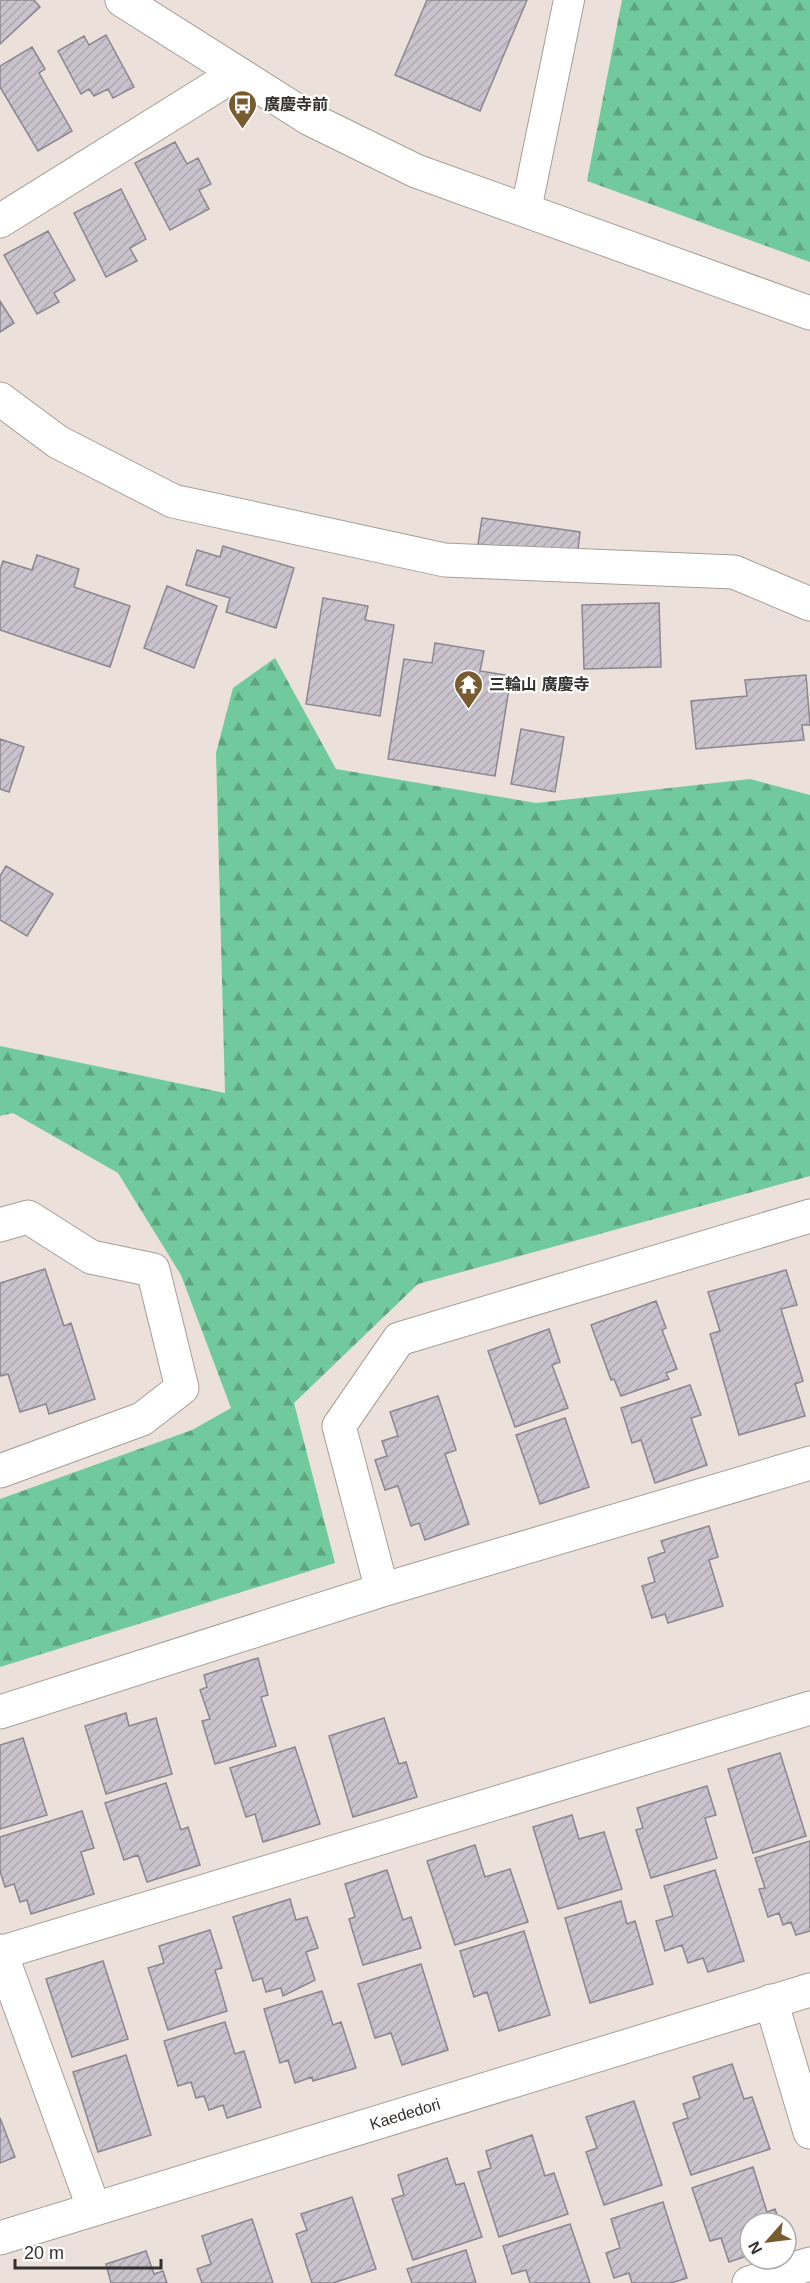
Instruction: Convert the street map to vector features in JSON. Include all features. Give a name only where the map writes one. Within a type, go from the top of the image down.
[{"type":"street","points":[[122,0],[310,119],[416,171],[810,313]]},
{"type":"street","points":[[0,221],[237,73]]},
{"type":"street","points":[[0,399],[58,442],[173,501],[446,560],[734,572],[810,604]]},
{"type":"street","points":[[382,1590],[339,1426],[399,1339],[810,1216]]},
{"type":"street","points":[[0,1225],[28,1217],[91,1257],[153,1270],[182,1388],[142,1419],[0,1471]]},
{"type":"street","points":[[0,1712],[382,1590],[810,1463]]},
{"type":"street","points":[[94,2209],[0,1952],[810,1708]]},
{"type":"street","name":"Kaededori","points":[[0,2238],[810,1990]]},
{"type":"street","points":[[771,2001],[810,2132]]},
{"type":"street","points":[[749,2283],[810,2264]]},
{"type":"lane","points":[[526,210],[569,0]]},
{"type":"green space","points":[[622,0],[810,0],[810,262],[587,181]]},
{"type":"green space","points":[[275,658],[336,769],[536,803],[750,779],[810,795],[810,1176],[418,1284],[294,1403],[335,1563],[0,1667],[0,1499],[192,1430],[231,1408],[181,1275],[118,1173],[13,1113],[0,1116],[0,1046],[225,1093],[216,753],[233,688]]},
{"type":"building","points":[[0,0],[34,0],[40,7],[0,44]]},
{"type":"building","points":[[427,0],[527,0],[480,111],[395,75]]},
{"type":"building","points":[[106,35],[134,87],[113,98],[108,89],[94,96],[89,89],[81,94],[58,51],[84,36],[89,45]]},
{"type":"building","points":[[32,47],[45,69],[39,73],[72,131],[38,151],[0,87],[0,66]]},
{"type":"building","points":[[175,142],[187,164],[198,158],[211,184],[199,190],[209,209],[170,230],[135,163]]},
{"type":"building","points":[[121,189],[146,239],[130,248],[137,261],[106,277],[74,213]]},
{"type":"building","points":[[48,231],[75,280],[54,293],[59,302],[37,314],[4,255]]},
{"type":"building","points":[[0,301],[14,323],[0,332]]},
{"type":"building","points":[[482,518],[580,532],[577,558],[478,544]]},
{"type":"building","points":[[223,546],[294,568],[276,628],[226,612],[230,598],[186,585],[197,550],[220,557]]},
{"type":"building","points":[[37,555],[79,569],[74,587],[130,606],[110,667],[0,630],[0,570],[3,561],[32,570]]},
{"type":"building","points":[[167,586],[217,606],[194,668],[144,648]]},
{"type":"building","points":[[323,598],[368,606],[365,620],[394,625],[380,716],[306,704]]},
{"type":"building","points":[[659,603],[661,667],[584,669],[582,605]]},
{"type":"building","points":[[435,643],[484,651],[480,671],[511,676],[495,776],[388,759],[404,659],[432,663]]},
{"type":"building","points":[[806,675],[810,725],[802,725],[804,740],[696,749],[691,701],[747,696],[745,680]]},
{"type":"building","points":[[521,729],[564,737],[555,792],[511,784]]},
{"type":"building","points":[[0,739],[24,747],[9,792],[0,789]]},
{"type":"building","points":[[6,866],[53,894],[27,936],[0,920],[0,876]]},
{"type":"building","points":[[45,1269],[64,1326],[71,1323],[95,1399],[49,1414],[46,1404],[20,1412],[8,1374],[1,1376],[0,1372],[0,1283]]},
{"type":"building","points":[[786,1270],[797,1305],[781,1309],[803,1381],[795,1384],[805,1416],[739,1435],[710,1334],[720,1331],[708,1292]]},
{"type":"building","points":[[656,1301],[666,1328],[662,1330],[677,1369],[666,1373],[669,1379],[621,1396],[614,1379],[611,1380],[591,1325]]},
{"type":"building","points":[[549,1329],[560,1362],[552,1365],[568,1408],[515,1427],[488,1351]]},
{"type":"building","points":[[690,1385],[701,1415],[691,1418],[707,1465],[655,1483],[641,1440],[632,1443],[621,1408]]},
{"type":"building","points":[[438,1396],[456,1450],[445,1454],[469,1524],[425,1540],[419,1523],[411,1526],[398,1486],[385,1490],[375,1460],[387,1456],[382,1441],[398,1436],[390,1412]]},
{"type":"building","points":[[565,1418],[589,1487],[540,1504],[516,1435]]},
{"type":"building","points":[[709,1526],[718,1557],[709,1560],[723,1606],[668,1623],[665,1614],[652,1618],[642,1586],[655,1582],[648,1558],[665,1552],[661,1541]]},
{"type":"building","points":[[258,1658],[268,1695],[261,1697],[276,1746],[215,1764],[202,1721],[210,1719],[200,1690],[207,1687],[204,1675]]},
{"type":"building","points":[[126,1713],[129,1726],[156,1718],[172,1774],[106,1794],[85,1726]]},
{"type":"building","points":[[384,1718],[399,1764],[406,1762],[417,1797],[353,1817],[329,1736]]},
{"type":"building","points":[[23,1738],[47,1815],[0,1829],[0,1745]]},
{"type":"building","points":[[295,1747],[320,1824],[263,1842],[255,1814],[246,1817],[230,1768]]},
{"type":"building","points":[[780,1753],[806,1836],[753,1853],[728,1769]]},
{"type":"building","points":[[166,1783],[181,1830],[188,1827],[200,1865],[147,1882],[138,1855],[124,1860],[105,1803]]},
{"type":"building","points":[[707,1786],[716,1815],[705,1818],[717,1858],[651,1878],[636,1830],[643,1828],[637,1808]]},
{"type":"building","points":[[82,1811],[94,1848],[81,1852],[94,1894],[31,1914],[27,1900],[20,1902],[14,1884],[5,1887],[0,1871],[0,1837]]},
{"type":"building","points":[[572,1815],[579,1839],[604,1832],[622,1889],[558,1909],[533,1827]]},
{"type":"building","points":[[810,1841],[810,1931],[796,1935],[791,1922],[783,1925],[779,1913],[768,1917],[759,1889],[765,1888],[755,1858]]},
{"type":"building","points":[[475,1845],[485,1877],[510,1869],[528,1922],[455,1945],[427,1861]]},
{"type":"building","points":[[387,1870],[403,1920],[411,1917],[421,1948],[363,1965],[349,1919],[355,1917],[345,1884]]},
{"type":"building","points":[[715,1870],[744,1961],[708,1972],[703,1958],[688,1963],[682,1945],[665,1951],[656,1921],[673,1916],[664,1886]]},
{"type":"building","points":[[290,1899],[296,1920],[307,1917],[318,1948],[306,1952],[315,1980],[283,1996],[281,1988],[266,1992],[262,1978],[253,1981],[233,1917]]},
{"type":"building","points":[[621,1901],[627,1924],[635,1921],[653,1984],[590,2003],[565,1918]]},
{"type":"building","points":[[210,1930],[222,1968],[215,1970],[227,2011],[168,2030],[148,1968],[164,1963],[159,1946]]},
{"type":"building","points":[[524,1931],[550,2015],[499,2031],[487,1992],[474,1997],[460,1951]]},
{"type":"building","points":[[103,1961],[128,2039],[72,2057],[46,1979]]},
{"type":"building","points":[[421,1964],[448,2050],[402,2065],[391,2033],[375,2038],[358,1984]]},
{"type":"building","points":[[322,1991],[333,2025],[341,2022],[356,2068],[313,2081],[312,2077],[295,2083],[288,2060],[280,2063],[264,2009]]},
{"type":"building","points":[[225,2022],[235,2054],[244,2051],[261,2107],[227,2118],[223,2105],[209,2110],[204,2096],[196,2098],[191,2082],[178,2086],[164,2041]]},
{"type":"building","points":[[126,2055],[151,2135],[98,2152],[73,2072]]},
{"type":"building","points":[[732,2064],[744,2099],[752,2097],[770,2149],[691,2175],[673,2123],[688,2118],[683,2104],[700,2098],[693,2077]]},
{"type":"building","points":[[634,2101],[662,2185],[604,2205],[586,2152],[597,2148],[586,2117]]},
{"type":"building","points":[[0,2118],[15,2157],[0,2163]]},
{"type":"building","points":[[532,2135],[545,2176],[554,2173],[568,2214],[499,2237],[478,2172],[491,2168],[486,2151]]},
{"type":"building","points":[[447,2158],[456,2185],[464,2183],[482,2237],[413,2260],[392,2199],[404,2195],[398,2175]]},
{"type":"building","points":[[753,2167],[767,2211],[738,2211],[738,2259],[729,2262],[721,2238],[710,2241],[692,2188]]},
{"type":"building","points":[[352,2197],[376,2269],[333,2283],[312,2283],[296,2234],[307,2230],[301,2214]]},
{"type":"building","points":[[663,2202],[687,2278],[671,2283],[632,2283],[629,2273],[614,2278],[606,2253],[620,2248],[611,2219]]},
{"type":"building","points":[[252,2219],[273,2283],[202,2283],[197,2269],[211,2264],[202,2236]]},
{"type":"building","points":[[570,2224],[590,2283],[530,2283],[526,2270],[512,2274],[503,2246]]},
{"type":"building","points":[[466,2250],[476,2283],[412,2283],[407,2269]]},
{"type":"building","points":[[146,2251],[154,2274],[163,2271],[167,2283],[111,2283],[106,2264]]},
{"type":"place","name":"廣慶寺前","points":[[243,130]]},
{"type":"place","name":"三輪山 廣慶寺","points":[[468,710]]}]
